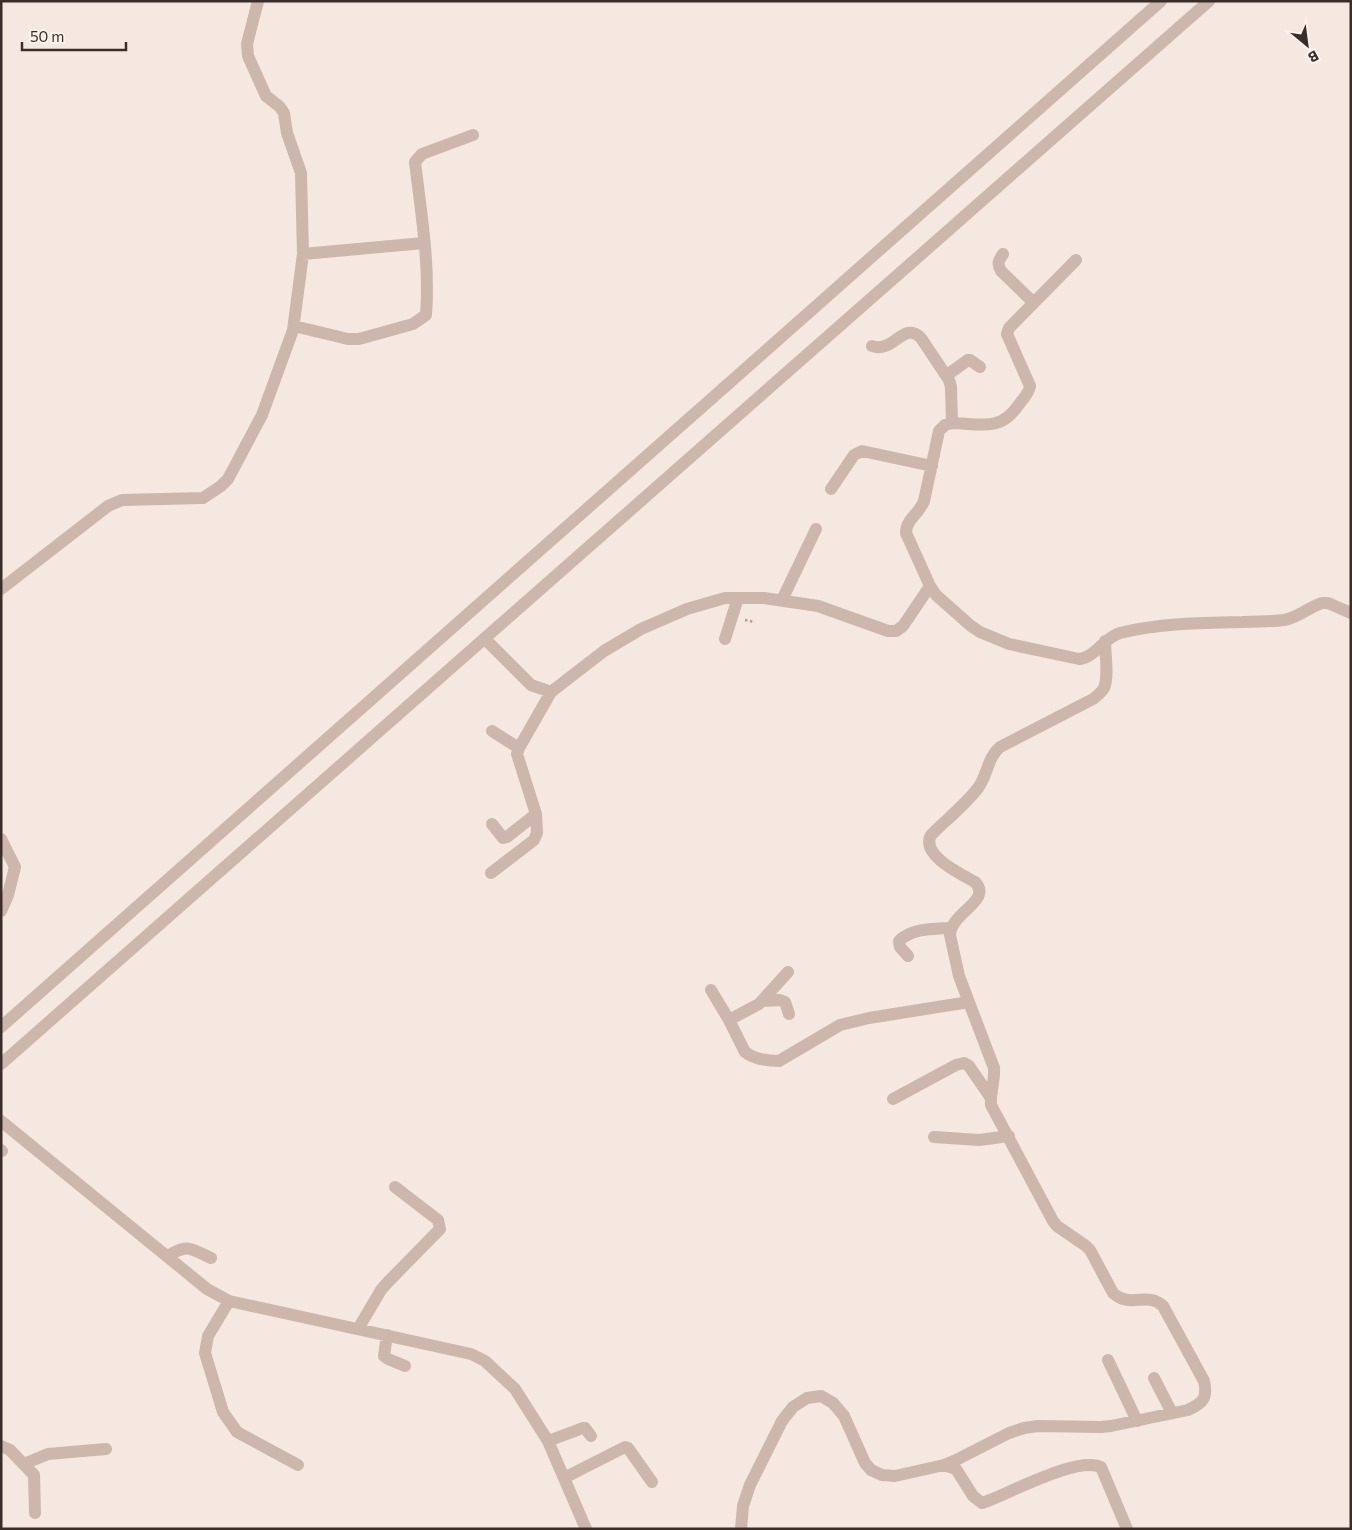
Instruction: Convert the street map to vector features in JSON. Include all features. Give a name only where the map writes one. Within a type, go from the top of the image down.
[{"type":"street","points":[[1,589],[108,506],[122,500],[203,498],[221,486],[228,479],[262,415],[294,326],[303,254],[301,173],[287,133],[284,113],[280,107],[266,96],[248,56],[247,44],[258,1]]},
{"type":"street","points":[[1,1027],[1161,1]]},
{"type":"street","points":[[1,1064],[1209,1]]},
{"type":"street","points":[[294,326],[348,339],[359,339],[413,324],[426,315],[428,291],[415,162],[422,154],[473,135]]},
{"type":"street","points":[[303,254],[424,243]]},
{"type":"street","points":[[1003,254],[998,261],[1001,271],[1034,303]]},
{"type":"street","points":[[1076,260],[1009,328],[1008,339],[1028,381],[1029,391],[1013,414],[1001,422],[993,424],[952,423],[946,425],[939,432],[922,508],[906,527],[906,533],[936,595],[980,632],[1009,644],[1079,659],[1091,655],[1105,641],[1119,633],[1166,624],[1286,620],[1322,603],[1328,603],[1351,614]]},
{"type":"street","points":[[872,346],[878,348],[885,347],[906,333],[917,333],[947,375],[951,387],[952,423]]},
{"type":"street","points":[[947,375],[968,360],[980,367]]},
{"type":"street","points":[[831,489],[854,455],[862,451],[932,466]]},
{"type":"street","points":[[782,600],[816,529]]},
{"type":"street","points":[[492,874],[534,840],[537,833],[536,814],[517,754],[519,748],[551,692],[604,651],[641,629],[687,609],[725,598],[764,598],[818,606],[888,631],[896,631],[903,626],[930,586]]},
{"type":"street","points":[[725,639],[738,598]]},
{"type":"street","points":[[485,639],[531,685],[551,692]]},
{"type":"street","points":[[741,1529],[743,1506],[750,1485],[782,1421],[793,1407],[807,1398],[821,1396],[833,1403],[844,1416],[865,1463],[871,1470],[882,1475],[895,1476],[944,1465],[1009,1433],[1024,1428],[1038,1426],[1101,1427],[1188,1410],[1198,1406],[1204,1399],[1206,1390],[1204,1381],[1163,1306],[1158,1301],[1152,1300],[1126,1301],[1118,1298],[1113,1293],[1090,1250],[1053,1221],[992,1104],[994,1068],[959,976],[950,935],[950,928],[954,921],[976,901],[981,891],[975,882],[942,862],[929,845],[928,840],[979,786],[994,752],[1000,747],[1100,694],[1106,679],[1105,641]]},
{"type":"street","points":[[492,731],[519,748]]},
{"type":"street","points":[[492,824],[503,838],[507,837],[536,814]]},
{"type":"street","points":[[1,839],[15,867],[8,895],[1,911]]},
{"type":"street","points":[[908,956],[900,947],[900,941],[903,937],[922,930],[950,928]]},
{"type":"street","points":[[729,1020],[763,1001],[788,972]]},
{"type":"street","points":[[711,990],[745,1052],[750,1056],[769,1061],[778,1061],[840,1025],[869,1018],[969,1002]]},
{"type":"street","points":[[763,1001],[780,1000],[785,1002],[789,1014]]},
{"type":"street","points":[[893,1099],[956,1065],[964,1063],[969,1066],[991,1098]]},
{"type":"street","points":[[1,1121],[207,1289],[229,1301],[471,1354],[485,1362],[515,1389],[548,1441],[586,1529]]},
{"type":"street","points":[[934,1137],[972,1140],[1009,1136]]},
{"type":"street","points":[[358,1329],[381,1290],[440,1229],[438,1220],[395,1188]]},
{"type":"street","points":[[168,1256],[178,1249],[186,1247],[211,1258]]},
{"type":"street","points":[[229,1301],[208,1336],[205,1352],[223,1412],[237,1432],[298,1465]]},
{"type":"street","points":[[387,1335],[384,1356],[405,1366]]},
{"type":"street","points":[[1108,1360],[1136,1420]]},
{"type":"street","points":[[1154,1378],[1172,1414]]},
{"type":"street","points":[[548,1441],[583,1428],[591,1436]]},
{"type":"street","points":[[1,1446],[10,1450],[34,1475],[35,1513]]},
{"type":"street","points":[[564,1478],[625,1447],[628,1448],[652,1482]]},
{"type":"street","points":[[24,1464],[48,1454],[106,1448]]},
{"type":"street","points":[[944,1465],[956,1469],[973,1496],[982,1503],[1056,1472],[1088,1464],[1097,1465],[1101,1467],[1106,1477],[1127,1529]]}]
